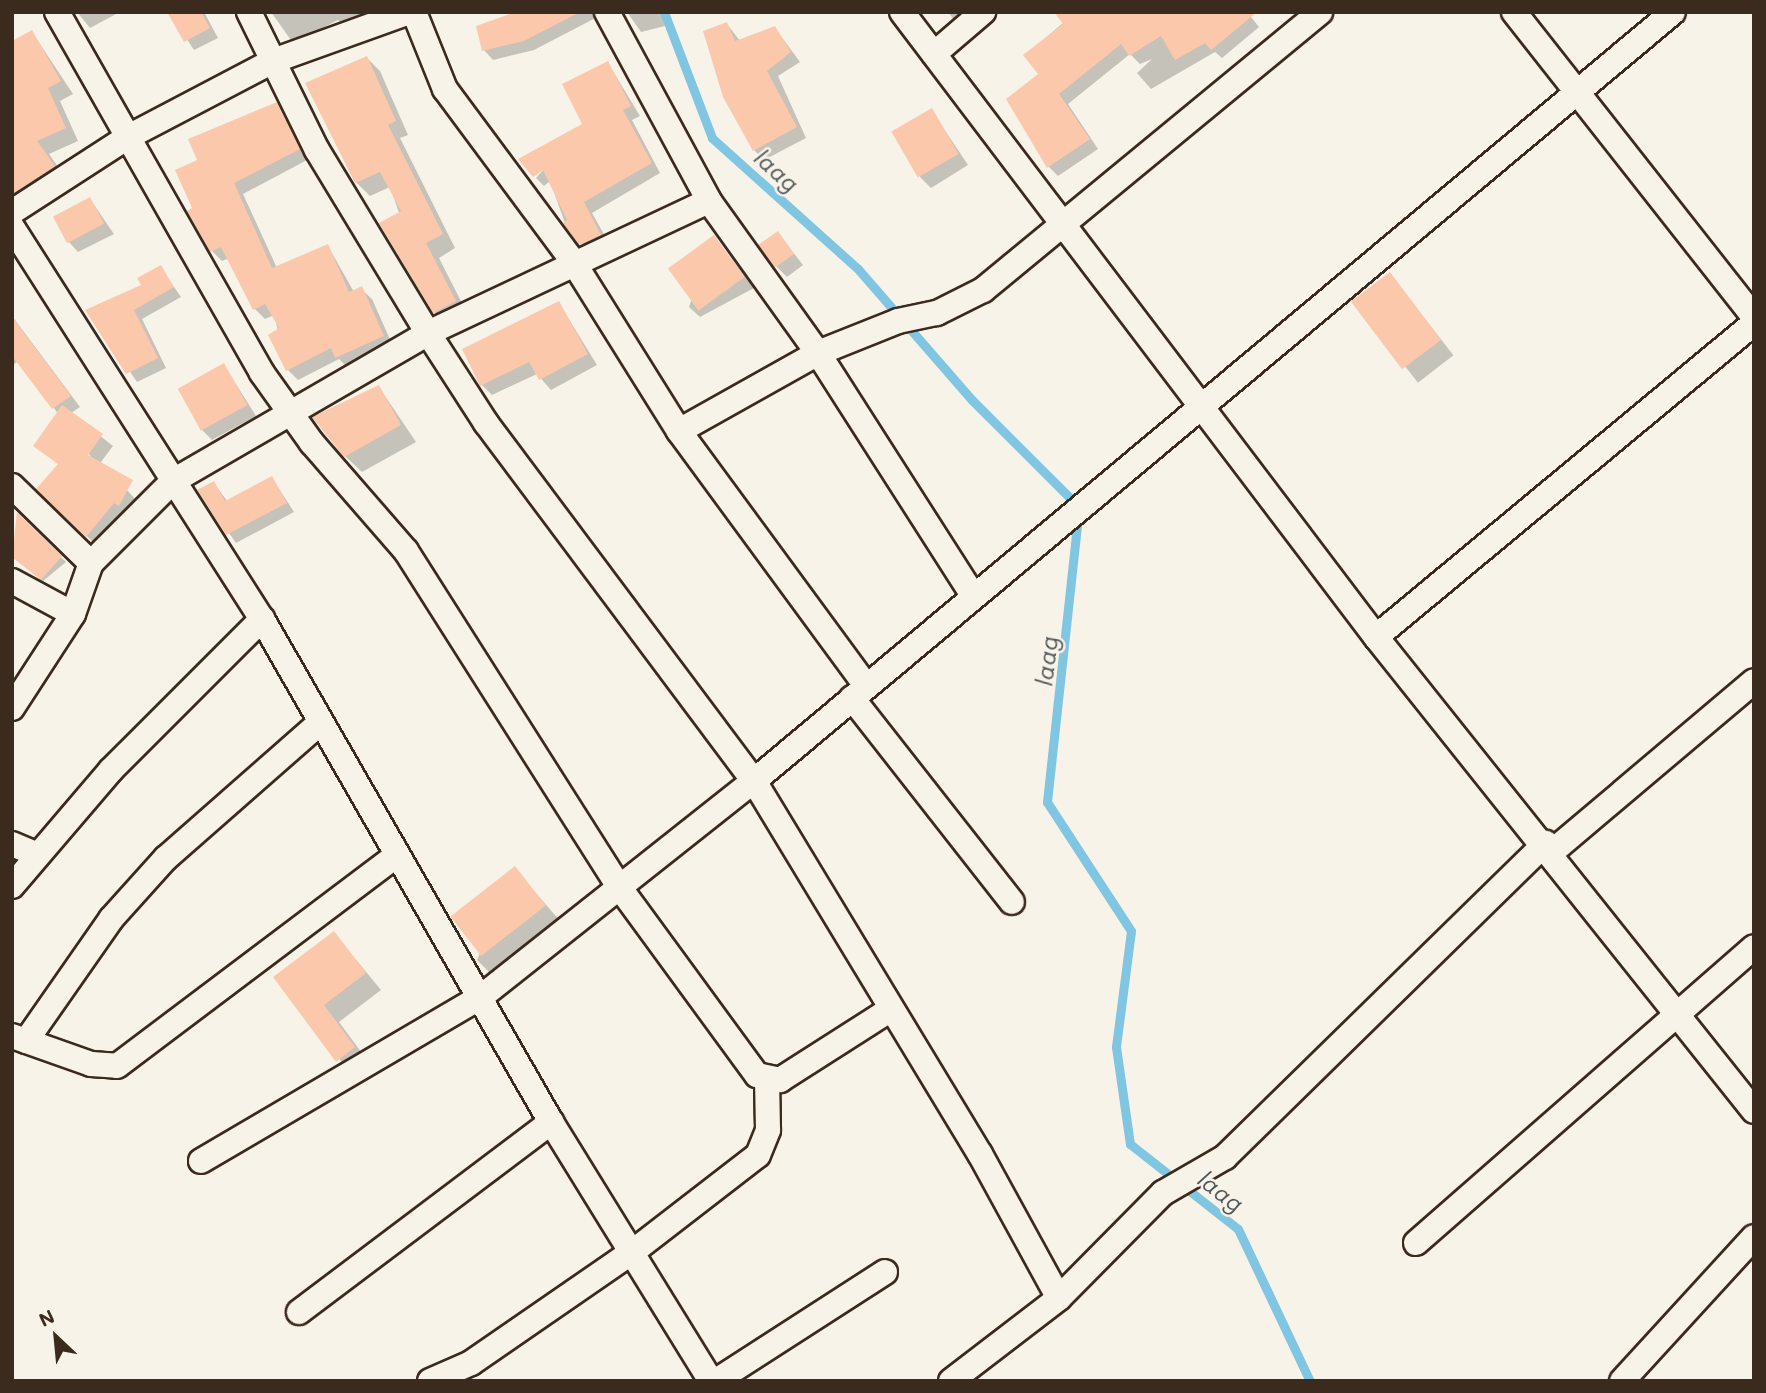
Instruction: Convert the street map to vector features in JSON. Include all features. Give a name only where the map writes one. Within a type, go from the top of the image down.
[{"type":"street","points":[[57,12],[290,412],[406,551],[620,888],[757,1075],[767,1080],[780,1080],[888,1011]]},
{"type":"street","points":[[248,12],[317,150],[428,334],[486,423],[754,781],[888,1011],[980,1154],[1059,1298]]},
{"type":"street","points":[[12,212],[128,137],[273,61],[412,12],[444,89],[574,263],[679,431],[859,692],[1012,902]]},
{"type":"street","points":[[607,12],[709,201],[818,353],[973,595]]},
{"type":"street","points":[[902,12],[1376,638],[1550,847],[1558,866],[1678,1012],[1754,1111]]},
{"type":"street","points":[[934,54],[983,12]]},
{"type":"street","points":[[679,431],[818,353],[898,321],[937,313],[983,290],[1320,12]]},
{"type":"street","points":[[1514,12],[1754,317]]},
{"type":"street","points":[[201,1161],[481,997],[754,781],[1199,403],[1673,12]]},
{"type":"street","points":[[12,708],[73,614],[91,563],[173,481],[428,334],[709,201]]},
{"type":"street","points":[[15,237],[262,619],[551,1122],[635,1250],[711,1381]]},
{"type":"street","points":[[1376,638],[1754,323]]},
{"type":"street","points":[[12,486],[91,563]]},
{"type":"street","points":[[12,581],[73,614]]},
{"type":"street","points":[[12,886],[35,854],[262,619]]},
{"type":"street","points":[[951,1381],[1059,1298],[1163,1193],[1224,1157],[1550,847],[1754,681]]},
{"type":"street","points":[[321,722],[166,858],[111,919],[19,1038],[117,1066],[397,855]]},
{"type":"street","points":[[12,844],[35,854]]},
{"type":"street","points":[[1416,1243],[1754,947]]},
{"type":"street","points":[[430,1381],[471,1363],[635,1250],[758,1155],[768,1130],[767,1080]]},
{"type":"street","points":[[299,1312],[551,1122]]},
{"type":"street","points":[[1622,1381],[1754,1237]]},
{"type":"street","points":[[716,1381],[885,1272]]},
{"type":"building","points":[[167,12],[201,12],[210,28],[184,42]]},
{"type":"building","points":[[516,12],[580,12],[524,41],[482,51],[476,26]]},
{"type":"building","points":[[1054,12],[1257,12],[1211,50],[1205,43],[1175,60],[1161,36],[1129,56],[1121,44],[1059,94],[1090,139],[1047,168],[1006,99],[1038,74],[1023,55],[1063,24]]},
{"type":"building","points":[[727,22],[735,41],[775,26],[791,52],[767,71],[797,127],[753,151],[723,97],[703,31]]},
{"type":"building","points":[[32,30],[61,81],[48,88],[66,128],[37,141],[55,166],[12,194],[12,41]]},
{"type":"building","points":[[367,56],[396,121],[388,125],[443,234],[426,243],[456,301],[433,313],[379,223],[401,211],[380,172],[355,183],[305,83]]},
{"type":"building","points":[[608,61],[631,106],[623,110],[652,163],[584,202],[601,235],[579,245],[563,223],[567,220],[543,170],[533,177],[518,159],[582,124],[562,84]]},
{"type":"building","points":[[277,102],[300,149],[234,183],[272,268],[328,244],[349,292],[362,286],[384,336],[335,358],[331,348],[286,371],[268,335],[279,328],[265,304],[253,310],[221,247],[210,252],[187,211],[192,208],[175,170],[197,160],[188,139]]},
{"type":"building","points":[[932,108],[958,154],[918,177],[891,132]]},
{"type":"building","points":[[90,197],[104,223],[67,243],[53,217]]},
{"type":"building","points":[[778,231],[794,254],[774,268],[758,245]]},
{"type":"building","points":[[714,235],[745,277],[698,311],[668,269]]},
{"type":"building","points":[[161,265],[174,287],[134,310],[158,358],[126,374],[85,310],[141,285],[137,278]]},
{"type":"building","points":[[1390,272],[1441,340],[1402,369],[1351,301]]},
{"type":"building","points":[[559,301],[588,354],[539,380],[529,362],[480,386],[462,349]]},
{"type":"building","points":[[12,317],[71,396],[52,409],[12,356]]},
{"type":"building","points":[[224,363],[247,405],[201,431],[178,389]]},
{"type":"building","points":[[379,385],[401,425],[344,457],[312,417]]},
{"type":"building","points":[[62,405],[103,434],[88,455],[133,480],[119,506],[114,503],[86,537],[36,489],[58,464],[33,446]]},
{"type":"building","points":[[272,476],[287,503],[226,535],[197,490],[214,481],[225,501]]},
{"type":"building","points":[[17,512],[62,556],[41,580],[12,557]]},
{"type":"building","points":[[515,866],[546,905],[481,956],[450,916]]},
{"type":"building","points":[[334,931],[366,973],[324,1005],[355,1047],[336,1062],[273,977]]},
{"type":"waterway","name":"laag","points":[[664,12],[712,138],[858,269],[972,400],[1079,507],[1047,802],[1131,931],[1116,1047],[1130,1144],[1238,1229],[1310,1381]]}]
